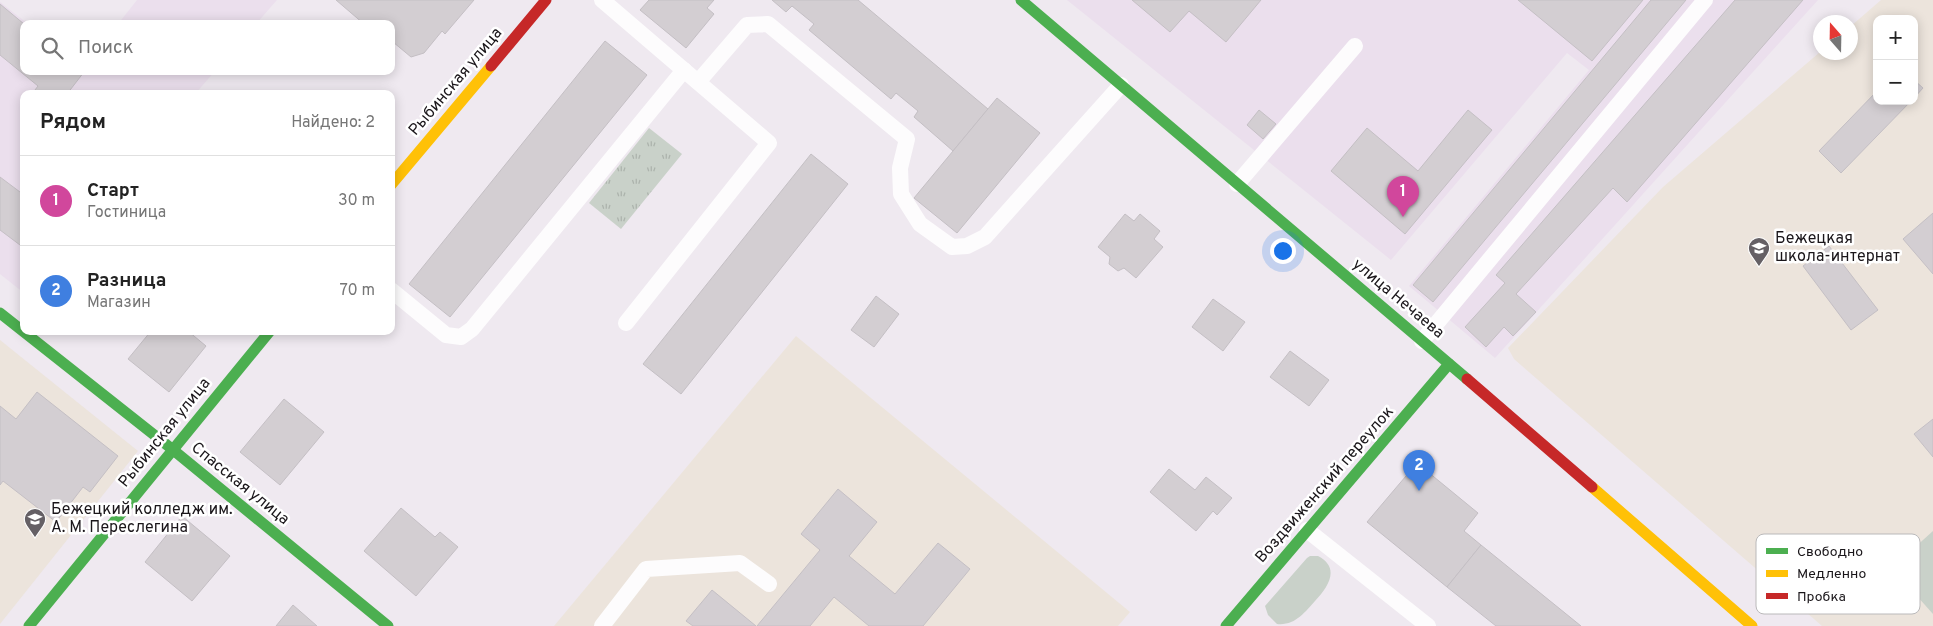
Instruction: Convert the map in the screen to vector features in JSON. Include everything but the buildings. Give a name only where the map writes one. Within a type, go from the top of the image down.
[{"type":"street","name":"Рыбинская улица","points":[[395,180],[546,0]]},
{"type":"street","name":"улица Нечаева","points":[[1021,0],[1449,364],[1752,626]]},
{"type":"street","name":"Спасская улица","points":[[0,313],[20,329]]},
{"type":"street","name":"Спасская улица","points":[[28,335],[172,449],[388,626]]},
{"type":"street","name":"Рыбинская улица","points":[[29,626],[267,335]]},
{"type":"street","name":"Воздвиженский переулок","points":[[1226,626],[1449,364]]},
{"type":"lane","points":[[602,0],[769,143],[626,323]]},
{"type":"lane","points":[[1422,341],[1705,0]]},
{"type":"lane","points":[[698,82],[747,25],[768,24],[907,139],[900,168],[901,194],[920,224],[952,247],[967,246],[985,237],[1121,85]]},
{"type":"lane","points":[[1237,184],[1355,46]]},
{"type":"lane","points":[[395,293],[446,335],[461,337],[472,329],[684,70]]},
{"type":"lane","points":[[1307,530],[1428,626]]},
{"type":"lane","points":[[602,626],[646,568],[740,563],[769,584]]},
{"type":"shaded area","points":[[137,0],[277,0],[260,20],[121,20]]},
{"type":"shaded area","points":[[1067,0],[1818,0],[1495,358],[1409,286],[1589,70],[1567,53],[1391,260]]},
{"type":"shaded area","name":"Бежецкая школа-интернат","points":[[1881,0],[1933,0],[1933,626],[1822,626],[1808,614],[1920,614],[1920,534],[1756,534],[1756,569],[1514,359],[1508,348],[1663,187],[1813,58],[1813,60],[1858,60],[1858,20]]},
{"type":"shaded area","points":[[0,2],[23,20],[20,20],[20,75],[212,75],[198,90],[20,90],[20,290],[0,274]]},
{"type":"shaded area","points":[[796,336],[1130,612],[1118,626],[554,626]]},
{"type":"shaded area","name":"Бежецкий колледж им. А. М. Переслегина","points":[[0,340],[138,451],[0,624]]},
{"type":"green space","points":[[649,128],[682,154],[621,229],[589,203]]},
{"type":"green space","points":[[1933,531],[1933,614],[1920,599],[1920,543]]},
{"type":"green space","points":[[1310,556],[1318,556],[1329,566],[1331,572],[1328,584],[1320,596],[1294,621],[1277,624],[1268,615],[1265,606]]},
{"type":"traffic: fast","points":[[1021,0],[1467,379]]},
{"type":"traffic: fast","points":[[0,313],[20,329]]},
{"type":"traffic: fast","points":[[28,335],[172,449],[388,626]]},
{"type":"traffic: fast","points":[[29,626],[267,335]]},
{"type":"traffic: fast","points":[[1226,626],[1449,364]]},
{"type":"traffic: slow","points":[[395,180],[491,66]]},
{"type":"traffic: slow","points":[[1592,487],[1752,626]]},
{"type":"traffic: jam","points":[[491,66],[546,0]]},
{"type":"traffic: jam","points":[[1467,379],[1592,487]]},
{"type":"place","name":"Старт","points":[[1403,217]]},
{"type":"place","name":"Бежецкая школа-интернат","points":[[1759,267]]},
{"type":"place","name":"Разница","points":[[1419,491]]},
{"type":"place","name":"Бежецкий колледж им. А. М. Переслегина","points":[[35,538]]}]
